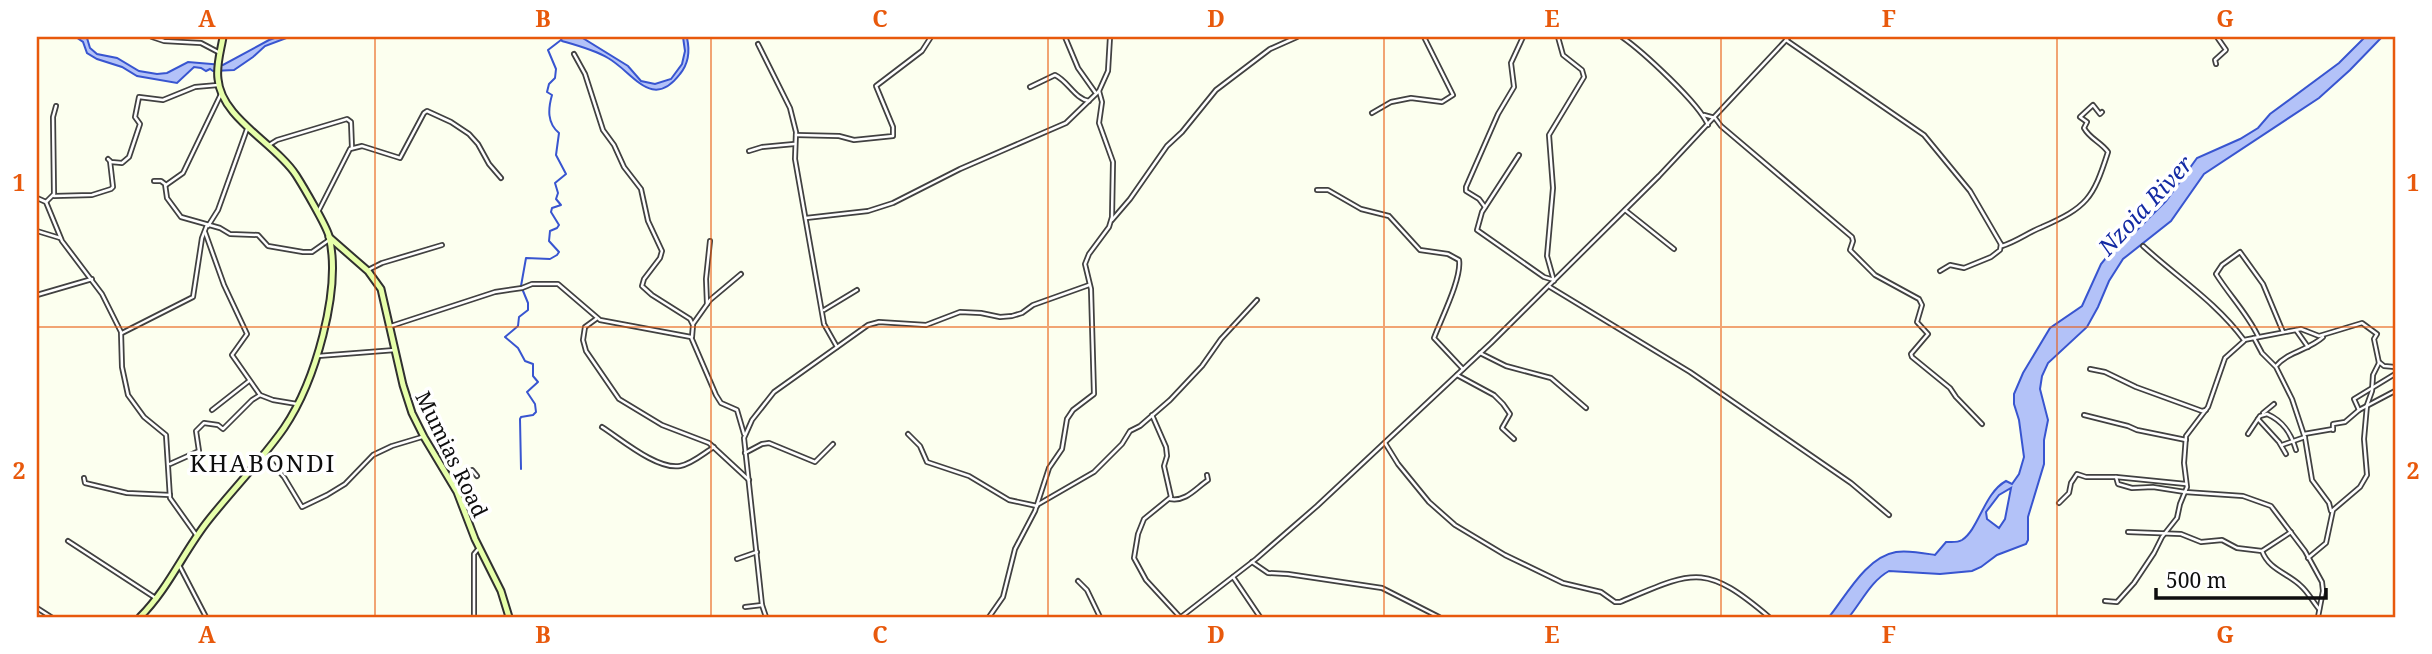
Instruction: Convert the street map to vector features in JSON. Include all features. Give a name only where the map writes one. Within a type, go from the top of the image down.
[{"type":"street","points":[[152,37],[164,41],[201,43],[220,53]]},
{"type":"street","points":[[140,617],[157,599],[197,536],[284,428],[297,404],[316,356],[333,284],[329,239],[294,173],[269,145],[229,108],[221,94],[218,68],[223,37]]},
{"type":"street","points":[[796,135],[839,135],[855,140],[893,136],[893,127],[876,86],[922,51],[931,37]]},
{"type":"street","points":[[1065,37],[1078,68],[1102,102],[1099,123],[1113,162],[1112,220]]},
{"type":"street","points":[[806,218],[868,211],[893,203],[965,166],[1063,125],[1097,92],[1108,71],[1110,37]]},
{"type":"street","points":[[989,617],[1003,597],[1015,549],[1037,505],[1048,468],[1062,449],[1067,419],[1073,410],[1094,394],[1090,284],[1085,261],[1167,146],[1216,90],[1274,46],[1297,37]]},
{"type":"street","points":[[1372,113],[1391,102],[1416,98],[1441,102],[1453,95],[1424,37]]},
{"type":"street","points":[[1485,207],[1479,199],[1466,191],[1466,187],[1498,114],[1514,87],[1511,63],[1523,37]]},
{"type":"street","points":[[1554,281],[1547,256],[1553,188],[1549,135],[1584,77],[1582,70],[1563,55],[1558,37]]},
{"type":"street","points":[[1622,37],[1664,73],[1704,115],[1708,125]]},
{"type":"street","points":[[2216,64],[2215,60],[2226,50],[2217,37]]},
{"type":"street","points":[[1207,475],[1208,480],[1185,498],[1170,499],[1144,519],[1136,543],[1134,558],[1146,580],[1180,617],[1252,562],[1317,506],[1480,354],[1715,118],[1788,38],[1924,135],[1965,184],[2001,244],[2000,250],[1985,260],[1964,268],[1950,265],[1940,271]]},
{"type":"street","points":[[758,44],[789,105],[796,135],[794,159],[825,328],[837,347]]},
{"type":"street","points":[[574,54],[583,70],[603,130],[614,145],[624,167],[641,189],[648,221],[662,251],[642,286],[690,319],[693,325]]},
{"type":"street","points":[[1030,87],[1057,75],[1082,100],[1089,101]]},
{"type":"street","points":[[46,202],[54,195],[92,195],[113,187],[109,160],[122,163],[129,157],[140,124],[135,117],[139,97],[163,100],[195,87],[218,85]]},
{"type":"street","points":[[165,186],[183,173],[221,94]]},
{"type":"street","points":[[2001,244],[2006,245],[2055,222],[2080,208],[2088,199],[2098,183],[2108,152],[2102,143],[2089,137],[2084,128],[2087,122],[2080,117],[2093,105],[2100,114],[2102,111]]},
{"type":"street","points":[[54,195],[53,116],[56,106]]},
{"type":"street","points":[[352,148],[370,148],[400,158],[424,113],[431,112],[469,134],[501,178]]},
{"type":"street","points":[[1704,115],[1715,118],[1721,126],[1852,237],[1850,250],[1875,275],[1919,299],[1922,305],[1917,322],[1928,334],[1911,354],[1912,357],[1950,388],[1982,424]]},
{"type":"street","points":[[269,145],[305,131],[348,119],[351,122],[352,148],[317,213]]},
{"type":"street","points":[[122,333],[193,297],[205,232],[219,208],[249,127]]},
{"type":"street","points":[[749,151],[794,144]]},
{"type":"street","points":[[1519,155],[1485,207],[1477,226],[1478,232],[1544,278],[1554,281]]},
{"type":"street","points":[[154,181],[161,181],[165,186],[166,196],[178,215],[226,230],[230,234],[258,235],[268,245],[303,252],[312,252],[329,239]]},
{"type":"street","points":[[1317,190],[1328,190],[1362,209],[1388,215],[1420,250],[1448,254],[1460,260],[1449,302],[1434,339],[1463,369]]},
{"type":"street","points":[[37,198],[46,202],[60,238],[102,294],[122,333],[121,361],[127,393],[144,417],[166,435],[172,504],[184,515],[197,536]]},
{"type":"street","points":[[1625,210],[1674,249]]},
{"type":"street","points":[[37,231],[60,238]]},
{"type":"street","points":[[205,232],[224,284],[247,334],[232,354],[260,395],[297,404]]},
{"type":"street","name":"Mumias Road","points":[[329,239],[368,271],[381,289],[402,385],[424,437],[457,492],[479,548],[499,586],[509,617]]},
{"type":"street","points":[[707,304],[706,279],[710,241]]},
{"type":"street","points":[[368,271],[382,263],[442,244]]},
{"type":"street","points":[[2143,246],[2172,273],[2214,304],[2245,340]]},
{"type":"street","points":[[2283,332],[2263,284],[2240,252],[2222,265],[2216,274],[2246,314],[2262,353],[2276,367],[2292,399],[2305,435],[2312,480],[2329,503],[2332,515]]},
{"type":"street","points":[[741,274],[707,304],[693,325],[692,338],[716,395],[723,404],[737,410],[744,434],[762,605],[766,617]]},
{"type":"street","points":[[37,295],[92,279]]},
{"type":"street","points":[[391,326],[492,293],[535,284],[559,284],[596,318],[632,328],[692,338]]},
{"type":"street","points":[[744,434],[774,392],[856,332],[873,323],[926,325],[960,312],[1012,316],[1090,284]]},
{"type":"street","points":[[1549,286],[1698,377],[1851,483],[1889,515]]},
{"type":"street","points":[[822,311],[857,290]]},
{"type":"street","points":[[908,433],[920,446],[928,463],[970,477],[1009,500],[1037,505],[1094,472],[1122,444],[1128,433],[1170,400],[1196,372],[1220,339],[1257,300]]},
{"type":"street","points":[[596,318],[585,327],[583,341],[589,356],[618,397],[650,418],[705,441],[749,480]]},
{"type":"street","points":[[2105,601],[2117,602],[2126,593],[2177,518],[2186,485],[2186,436],[2206,410],[2225,358],[2245,340],[2296,330],[2307,330],[2319,336],[2362,323],[2377,334],[2374,339],[2379,361],[2384,366],[2395,367]]},
{"type":"street","points":[[2296,330],[2308,347]]},
{"type":"street","points":[[2276,367],[2284,358],[2308,347],[2325,335]]},
{"type":"street","points":[[316,356],[395,350]]},
{"type":"street","points":[[1480,354],[1509,367],[1551,378],[1586,408]]},
{"type":"street","points":[[2308,558],[2326,543],[2333,510],[2360,487],[2367,475],[2364,449],[2367,407],[2373,375],[2379,361]]},
{"type":"street","points":[[2090,369],[2105,372],[2202,411],[2206,410]]},
{"type":"street","points":[[2360,410],[2354,399],[2395,374]]},
{"type":"street","points":[[1457,375],[1494,395],[1503,404],[1510,416],[1502,428],[1514,439]]},
{"type":"street","points":[[212,410],[249,381]]},
{"type":"street","points":[[2282,445],[2305,435],[2333,430],[2333,424],[2344,422],[2395,391]]},
{"type":"street","points":[[168,465],[199,451],[196,432],[204,423],[218,425],[223,429],[260,395]]},
{"type":"street","points":[[2248,434],[2258,419],[2274,404]]},
{"type":"street","points":[[1152,415],[1166,447],[1164,466],[1170,499]]},
{"type":"street","points":[[2084,415],[2186,440]]},
{"type":"street","points":[[2262,415],[2274,418],[2289,431],[2296,450]]},
{"type":"street","points":[[2258,419],[2282,445],[2286,454]]},
{"type":"street","points":[[602,427],[639,451],[669,466],[685,464],[714,447]]},
{"type":"street","points":[[264,454],[284,477],[302,506],[345,484],[373,455],[392,446],[424,437]]},
{"type":"street","points":[[745,453],[769,443],[815,462],[833,444]]},
{"type":"street","points":[[1385,443],[1421,492],[1447,520],[1505,555],[1563,583],[1601,592],[1615,602],[1620,602],[1680,578],[1703,577],[1726,585],[1769,617]]},
{"type":"street","points":[[450,478],[472,470],[475,466]]},
{"type":"street","points":[[472,470],[477,476]]},
{"type":"street","points":[[2059,503],[2069,493],[2077,474],[2186,485]]},
{"type":"street","points":[[2116,477],[2118,485],[2243,496],[2277,511],[2322,582],[2318,617]]},
{"type":"street","points":[[84,478],[85,482],[127,493],[170,495]]},
{"type":"street","points":[[2129,532],[2181,534],[2201,542],[2222,540],[2244,550],[2262,551],[2291,532]]},
{"type":"street","points":[[68,541],[157,599]]},
{"type":"street","points":[[474,617],[474,554],[479,548]]},
{"type":"street","points":[[2262,551],[2274,567],[2300,585],[2319,609]]},
{"type":"street","points":[[737,559],[757,552]]},
{"type":"street","points":[[1252,562],[1268,573],[1382,587],[1439,617]]},
{"type":"street","points":[[179,565],[206,617]]},
{"type":"street","points":[[1233,577],[1260,617]]},
{"type":"street","points":[[1078,581],[1087,590],[1100,617]]},
{"type":"street","points":[[745,607],[762,605]]},
{"type":"street","points":[[37,608],[51,617]]},
{"type":"water","points":[[76,37],[87,38],[90,48],[97,54],[117,58],[139,71],[157,74],[167,73],[188,62],[223,65],[269,40],[289,37],[265,46],[234,70],[206,71],[194,67],[177,83],[137,76],[122,67],[97,59],[87,53],[83,42]]},
{"type":"water","points":[[560,37],[581,37],[628,66],[641,81],[655,84],[671,79],[682,64],[685,51],[683,37],[687,38],[688,57],[683,70],[670,85],[652,89],[643,86],[608,58],[562,41]]},
{"type":"water","points":[[2365,37],[2382,37],[2319,98],[2204,174],[2171,221],[2123,259],[2087,327],[2048,363],[2040,389],[2048,420],[2044,440],[2044,464],[2028,517],[2026,544],[1997,555],[1972,571],[1940,574],[1889,571],[1872,586],[1849,617],[1829,617],[1866,569],[1885,555],[1905,551],[1935,555],[1946,542],[1958,542],[1968,535],[1992,494],[2006,481],[2012,484],[2019,474],[2024,457],[2014,394],[2023,373],[2050,328],[2082,306],[2101,264],[2119,242],[2137,230],[2166,201],[2197,158],[2258,128],[2270,114],[2339,63]],"holes":[[[2011,488],[2005,519],[1999,528],[1987,519],[1986,512],[1999,495]]]},
{"type":"waterway","points":[[521,469],[520,419],[536,412],[535,404],[527,392],[538,382],[533,376],[533,364],[525,361],[518,348],[505,337],[518,326],[519,317],[528,310],[521,286],[526,258],[550,259],[559,252],[549,241],[550,231],[559,225],[551,212],[552,208],[561,205],[556,199],[558,193],[555,183],[566,174],[556,155],[559,133],[550,120],[552,95],[547,92],[549,84],[555,78],[556,69],[548,50],[561,40]]},
{"type":"district","name":"KHABONDI","points":[[263,462]]},
{"type":"water label","name":"Nzoia River","points":[[2145,205]]}]
